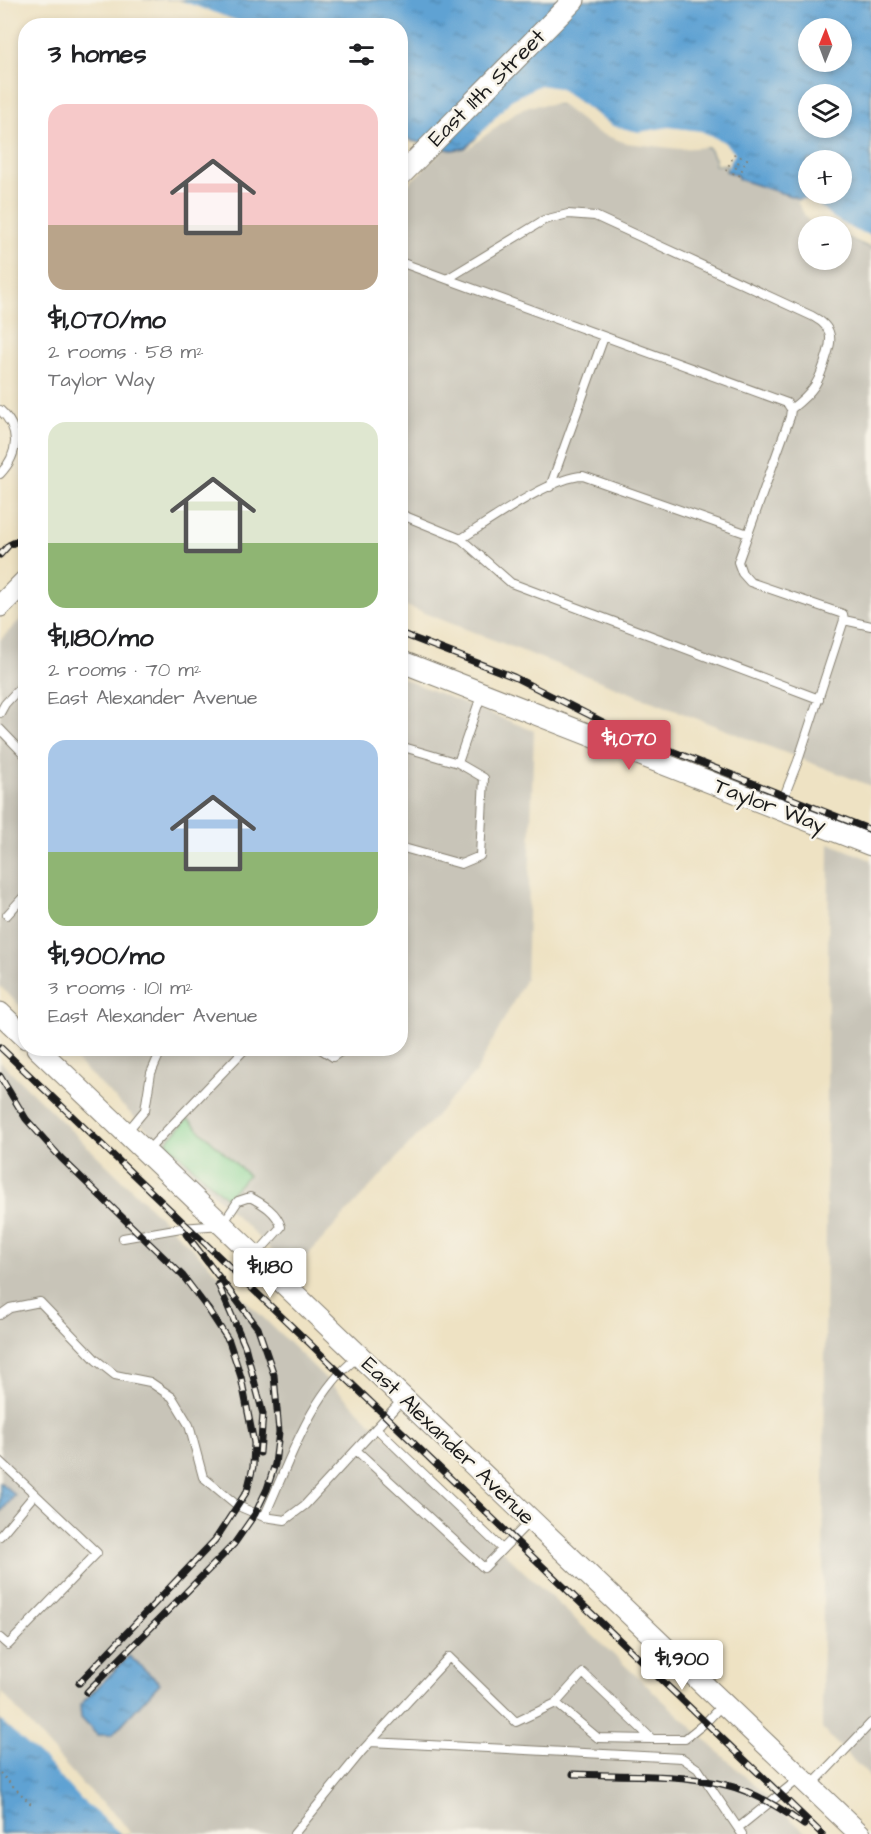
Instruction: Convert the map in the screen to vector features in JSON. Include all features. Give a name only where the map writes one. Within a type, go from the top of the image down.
[{"type":"street","name":"East 11th Street","points":[[408,168],[574,0]]},
{"type":"street","points":[[0,606],[18,588]]},
{"type":"street","name":"Taylor Way","points":[[408,664],[871,845]]},
{"type":"street","points":[[0,1013],[18,1030]]},
{"type":"street","name":"East Alexander Avenue","points":[[45,1056],[860,1834]]},
{"type":"lane","points":[[447,279],[544,220],[568,214],[595,216],[812,316],[824,324],[830,333],[830,344],[819,381],[808,395],[791,409],[738,562],[742,573],[750,582],[843,614],[844,620],[819,699],[779,809]]},
{"type":"lane","points":[[408,265],[787,403],[791,409]]},
{"type":"lane","points":[[550,487],[604,337]]},
{"type":"lane","points":[[0,410],[11,423],[15,447],[10,464],[0,474]]},
{"type":"lane","points":[[461,539],[572,476],[583,476],[748,534]]},
{"type":"lane","points":[[408,517],[461,539],[511,583],[819,699]]},
{"type":"lane","points":[[844,620],[871,626]]},
{"type":"lane","points":[[0,713],[18,690]]},
{"type":"lane","points":[[458,763],[482,693]]},
{"type":"lane","points":[[0,729],[18,748]]},
{"type":"lane","points":[[408,748],[458,763],[484,778],[480,856],[461,864],[408,849]]},
{"type":"lane","points":[[7,915],[18,903]]},
{"type":"lane","points":[[125,1133],[145,1110],[151,1073],[158,1056]]},
{"type":"lane","points":[[146,1153],[238,1056]]},
{"type":"lane","points":[[123,1238],[180,1228],[222,1225],[238,1201],[250,1197],[261,1202],[279,1218],[281,1227],[254,1256]]},
{"type":"lane","points":[[0,1315],[10,1308],[40,1302],[96,1360],[115,1375],[150,1382],[172,1397],[189,1425],[202,1477],[238,1506],[264,1517],[285,1520],[305,1505],[403,1398]]},
{"type":"lane","points":[[264,1517],[323,1392],[339,1371],[359,1356]]},
{"type":"lane","points":[[376,1428],[502,1550]]},
{"type":"lane","points":[[356,1450],[484,1568],[531,1520]]},
{"type":"lane","points":[[0,1461],[97,1553],[8,1645],[0,1638]]},
{"type":"lane","points":[[0,1536],[35,1494]]},
{"type":"lane","points":[[294,1834],[370,1742],[449,1657],[516,1722],[556,1703],[584,1673],[652,1739]]},
{"type":"lane","points":[[556,1703],[598,1738],[685,1739],[706,1722],[723,1703]]},
{"type":"lane","points":[[370,1742],[682,1758],[698,1769],[740,1831],[806,1782],[871,1723]]},
{"type":"path","points":[[726,171],[736,151]]},
{"type":"path","points":[[733,174],[742,154]]},
{"type":"path","points":[[739,176],[748,156]]},
{"type":"path","points":[[0,1773],[33,1806]]},
{"type":"shaded area","points":[[529,103],[566,104],[627,140],[708,147],[727,164],[727,171],[739,176],[738,179],[798,198],[798,204],[803,204],[809,216],[798,216],[798,270],[852,270],[852,239],[871,248],[871,786],[408,607],[408,184],[444,149],[452,150],[507,113]]},
{"type":"shaded area","points":[[18,622],[18,1004],[0,986],[0,640]]},
{"type":"shaded area","points":[[408,681],[534,731],[526,978],[476,1072],[293,1271],[71,1056],[408,1056]]},
{"type":"shaded area","points":[[829,843],[871,860],[871,1778],[822,1729]]},
{"type":"shaded area","points":[[0,1061],[521,1569],[807,1834],[0,1834]]},
{"type":"green space","points":[[188,1119],[248,1175],[226,1198],[166,1142]]},
{"type":"water","points":[[143,0],[871,0],[871,248],[852,239],[852,216],[809,216],[803,204],[852,204],[852,150],[798,150],[798,198],[738,179],[738,176],[726,171],[727,164],[715,165],[716,159],[708,147],[627,140],[566,104],[529,103],[507,113],[465,148],[452,150],[408,139],[408,18],[183,18]]},
{"type":"water","points":[[0,1482],[15,1495],[0,1513]]},
{"type":"water","points":[[129,1656],[160,1683],[112,1735],[97,1735],[81,1718],[80,1705]]},
{"type":"water","points":[[0,1693],[81,1787],[128,1834],[0,1834]]},
{"type":"pier","points":[[140,0],[179,0],[229,18],[176,18]]},
{"type":"pier","points":[[540,85],[559,88],[613,126],[639,132],[669,127],[701,131],[724,142],[735,153],[726,171],[727,164],[715,165],[716,159],[708,147],[679,149],[626,143],[596,132],[560,104],[529,106],[516,112],[465,151],[511,100]]},
{"type":"pier","points":[[799,204],[817,204],[831,216],[805,216]]},
{"type":"pier","points":[[852,229],[871,235],[871,248],[852,239]]},
{"type":"pier","points":[[0,1690],[83,1785],[119,1818],[131,1834],[121,1834],[77,1796],[44,1759],[0,1720]]},
{"type":"railway","points":[[0,555],[9,545],[18,541]]},
{"type":"railway","points":[[408,636],[514,677],[619,730],[871,830]]},
{"type":"railway","points":[[0,1047],[822,1834]]},
{"type":"railway","points":[[0,1076],[26,1119],[61,1158],[183,1276],[208,1309],[229,1341],[241,1377],[254,1443],[253,1467],[247,1491],[215,1540],[79,1683]]},
{"type":"railway","points":[[87,1692],[234,1544],[255,1514],[267,1489],[275,1464],[279,1432],[274,1375],[258,1328],[186,1234]]},
{"type":"railway","points":[[218,1284],[245,1346],[263,1414],[260,1453]]},
{"type":"railway","points":[[573,1774],[688,1778],[726,1785],[767,1801],[804,1825]]}]
